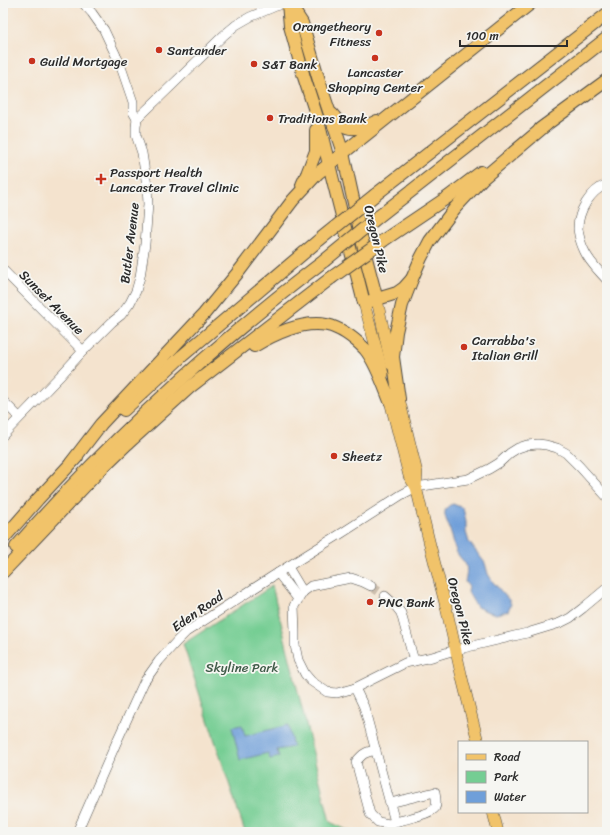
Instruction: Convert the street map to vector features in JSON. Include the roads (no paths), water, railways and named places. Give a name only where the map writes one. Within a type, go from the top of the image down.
[{"type":"highway","name":"Oregon Pike","points":[[288,3],[302,23],[327,108],[344,153],[366,258],[377,300]]},
{"type":"highway","name":"Oregon Pike","points":[[288,3],[290,26],[317,117],[364,303]]},
{"type":"highway","points":[[71,463],[101,424],[204,314],[240,270],[293,200],[318,174],[530,3]]},
{"type":"highway","points":[[3,539],[71,463],[131,403],[182,356],[319,240],[607,14]]},
{"type":"highway","points":[[3,562],[102,454],[183,378],[262,310],[607,38]]},
{"type":"highway","points":[[3,572],[102,468],[190,388],[331,278],[448,197],[607,80]]},
{"type":"highway","points":[[327,108],[341,124],[354,128],[370,125],[405,104]]},
{"type":"highway","points":[[293,200],[307,174],[316,151],[315,138],[317,117]]},
{"type":"highway","points":[[395,400],[393,357],[396,332],[402,305],[412,279],[430,241],[455,208],[482,179],[546,125]]},
{"type":"highway","points":[[364,303],[397,293],[412,279]]},
{"type":"highway","points":[[190,388],[240,354],[267,338],[300,326],[326,324],[345,333],[365,350],[395,400]]},
{"type":"main road","name":"Oregon Pike","points":[[377,300],[409,476],[416,487],[478,741]]},
{"type":"main road","name":"Oregon Pike","points":[[364,303],[395,400]]},
{"type":"main road","points":[[493,813],[498,832]]},
{"type":"street","name":"Butler Avenue","points":[[3,435],[83,351],[112,322],[122,315],[136,291],[140,277],[146,239],[148,204],[142,153],[136,135],[137,119],[133,112],[133,102],[120,64],[104,30],[83,3]]},
{"type":"street","points":[[137,119],[236,25],[250,17],[283,3]]},
{"type":"street","points":[[607,184],[598,188],[590,196],[581,214],[578,230],[586,256],[607,280]]},
{"type":"street","name":"Sunset Avenue","points":[[3,270],[83,351]]},
{"type":"street","points":[[3,401],[20,417]]},
{"type":"street","points":[[416,487],[468,479],[490,468],[518,448],[538,444],[557,448],[566,453],[607,497]]},
{"type":"street","name":"Eden Road","points":[[77,832],[144,682],[159,661],[177,641],[186,632],[393,500],[416,487]]},
{"type":"street","points":[[288,567],[300,595]]},
{"type":"street","points":[[278,573],[300,595]]},
{"type":"street","points":[[371,586],[351,578],[311,586],[300,595],[294,606],[295,645],[298,660],[305,674],[311,681],[327,692],[337,693],[355,688],[405,663],[527,633],[560,623],[570,618],[607,588]]},
{"type":"street","points":[[385,596],[401,613],[414,661]]},
{"type":"street","points":[[355,688],[364,707],[395,822]]},
{"type":"street","points":[[376,750],[367,752],[356,762],[370,814],[378,822],[389,824],[430,812],[435,808],[435,792],[390,803]]},
{"type":"water","points":[[453,504],[463,508],[466,521],[466,532],[469,542],[485,563],[488,574],[493,582],[509,600],[511,604],[508,611],[496,614],[477,607],[468,592],[469,587],[465,582],[466,565],[456,551],[445,516],[446,509]]},
{"type":"water","points":[[242,725],[245,736],[288,725],[293,747],[277,750],[279,757],[270,759],[268,753],[240,760],[232,727]]},
{"type":"tunnel","points":[[371,586],[385,596]]},
{"type":"place","name":"Orangetheory Fitness","points":[[379,33]]},
{"type":"place","name":"Santander","points":[[159,50]]},
{"type":"place","name":"Lancaster Shopping Center","points":[[375,58]]},
{"type":"place","name":"Guild Mortgage","points":[[32,61]]},
{"type":"place","name":"S&T Bank","points":[[254,64]]},
{"type":"place","name":"Traditions Bank","points":[[270,118]]},
{"type":"place","name":"Passport Health Lancaster Travel Clinic","points":[[101,179]]},
{"type":"place","name":"Carrabba's Italian Grill","points":[[464,347]]},
{"type":"place","name":"Sheetz","points":[[334,456]]},
{"type":"place","name":"PNC Bank","points":[[370,602]]},
{"type":"park label","name":"Skyline Park","points":[[242,667]]}]
